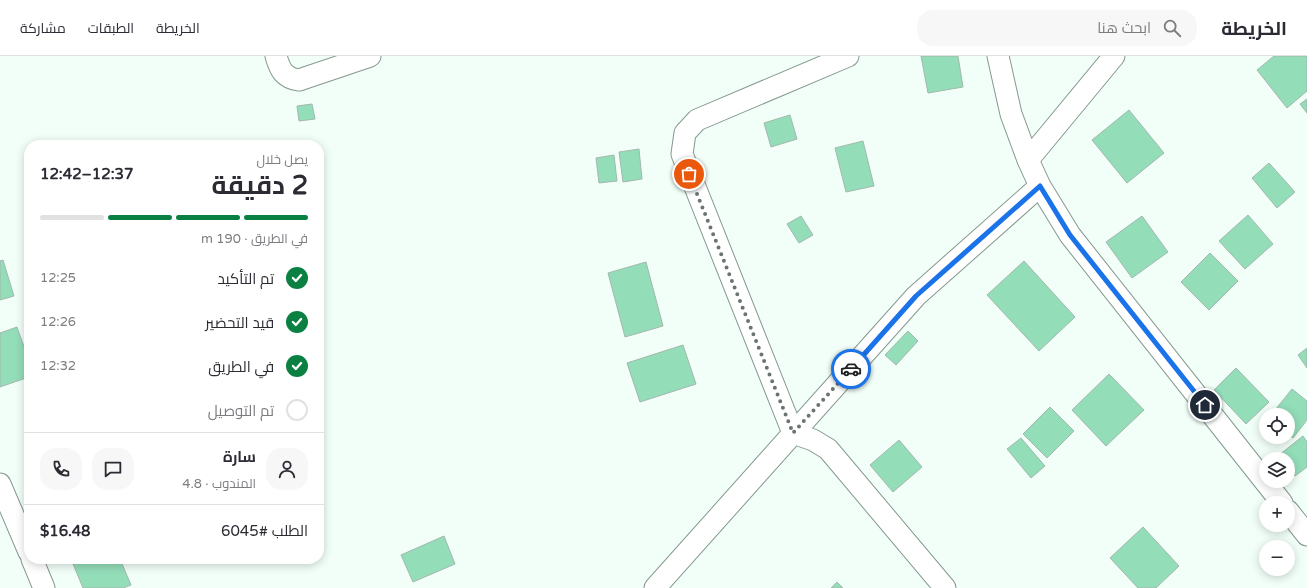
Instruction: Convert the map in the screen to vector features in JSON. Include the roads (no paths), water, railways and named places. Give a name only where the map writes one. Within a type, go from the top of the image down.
[{"type":"street","points":[[276,56],[283,74],[290,79],[299,80],[370,56]]},
{"type":"street","points":[[848,56],[696,120],[685,133],[682,154],[793,433],[813,440],[828,449],[945,588]]},
{"type":"street","points":[[998,56],[1011,114],[1028,160],[1040,186],[1070,235],[1276,496]]},
{"type":"street","points":[[1028,160],[1114,56]]},
{"type":"street","points":[[655,588],[916,296],[1040,186]]},
{"type":"street","points":[[0,484],[24,540]]},
{"type":"street","points":[[1295,520],[1307,535]]},
{"type":"street","points":[[34,564],[44,588]]}]
